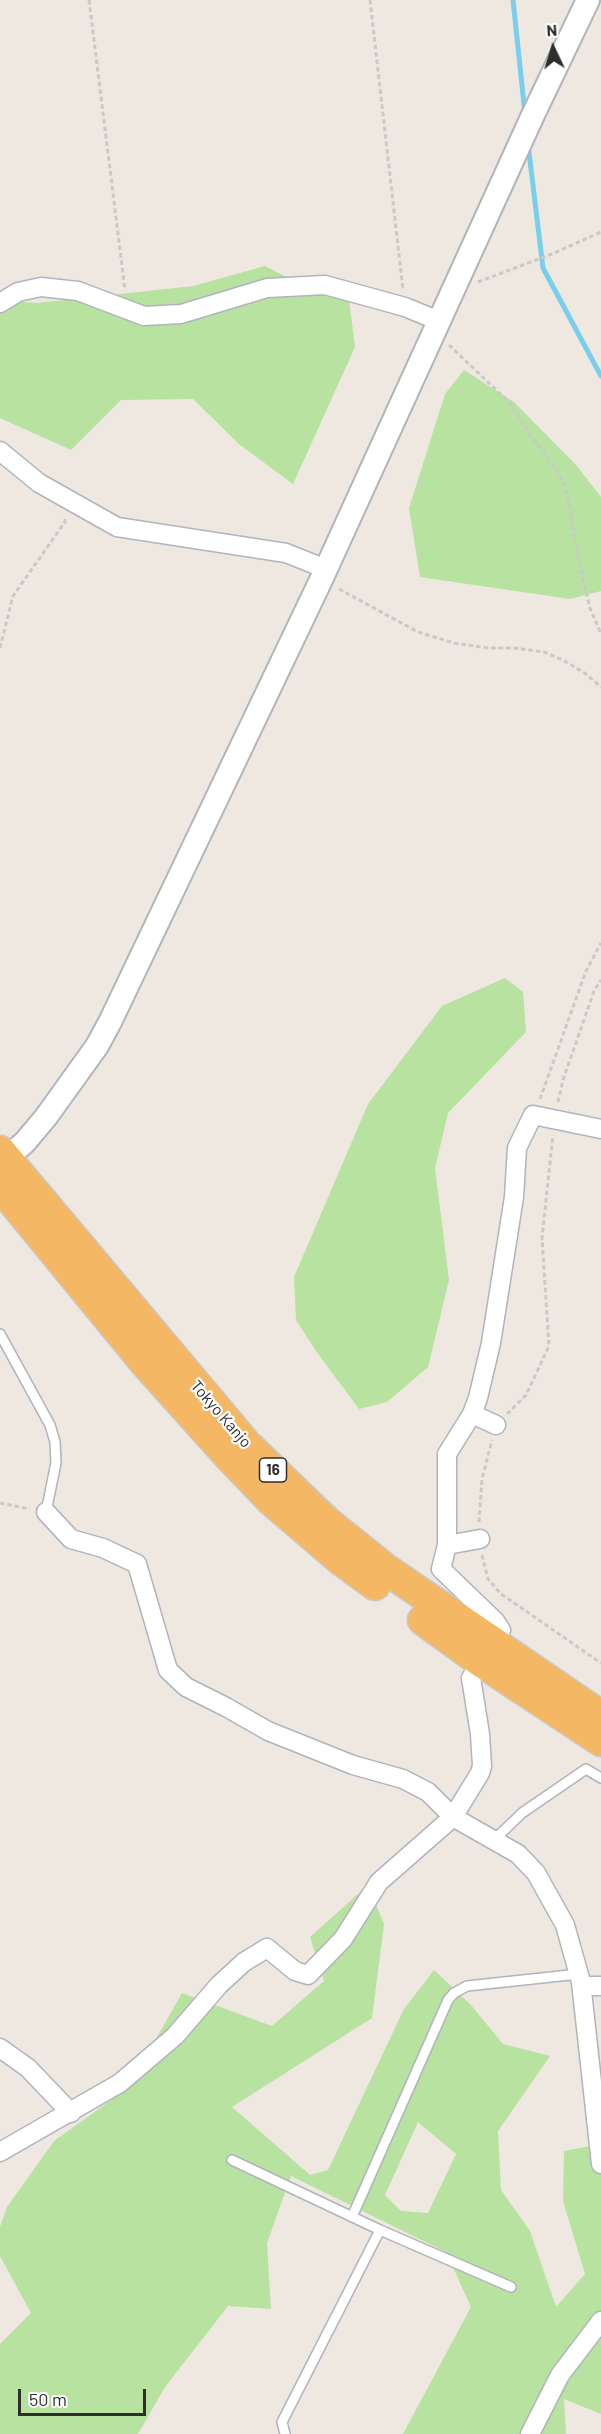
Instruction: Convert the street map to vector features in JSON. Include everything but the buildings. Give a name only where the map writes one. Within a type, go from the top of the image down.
[{"type":"highway","name":"Tokyo Kanjo","points":[[2,1165],[247,1445],[326,1521],[486,1652],[601,1741]]},
{"type":"highway","name":"Tokyo Kanjo","points":[[486,1652],[601,1716]]},
{"type":"street","points":[[2,1165],[46,1117],[97,1046],[110,1022],[323,574],[588,0]]},
{"type":"street","points":[[0,303],[18,292],[41,288],[78,291],[144,316],[181,314],[267,288],[325,285],[405,307],[436,326]]},
{"type":"street","points":[[0,451],[39,483],[117,527],[286,554],[323,574]]},
{"type":"street","points":[[0,2152],[120,2084],[175,2036],[219,1985],[244,1962],[267,1948],[295,1971],[308,1975],[344,1939],[379,1882],[453,1816],[480,1773],[482,1766],[480,1734],[471,1678],[501,1630],[495,1621],[441,1569],[447,1545],[447,1454],[472,1414],[491,1343],[514,1197],[517,1148],[534,1115],[601,1129]]},
{"type":"street","points":[[472,1414],[496,1425]]},
{"type":"street","points":[[46,1512],[71,1539],[103,1548],[137,1564],[168,1670],[186,1687],[268,1731],[353,1766],[403,1779],[428,1792],[453,1816],[518,1854],[536,1873],[565,1924],[580,1980],[601,2164]]},
{"type":"street","points":[[447,1545],[480,1539]]},
{"type":"street","points":[[580,1980],[601,1986]]},
{"type":"street","points":[[0,2048],[28,2068],[71,2113]]},
{"type":"street","points":[[530,2434],[560,2375],[601,2321]]},
{"type":"lane","points":[[0,1334],[50,1425],[56,1463],[46,1512]]},
{"type":"lane","points":[[494,1840],[522,1813],[586,1768],[601,1778]]},
{"type":"lane","points":[[352,2217],[448,2000],[454,1993],[467,1986],[580,1980]]},
{"type":"lane","points":[[232,2160],[380,2230],[512,2287]]},
{"type":"lane","points":[[285,2434],[282,2421],[380,2230]]},
{"type":"path","points":[[88,0],[127,308]]},
{"type":"path","points":[[370,0],[405,307]]},
{"type":"path","points":[[453,291],[546,256],[601,232]]},
{"type":"path","points":[[436,326],[510,404],[555,467],[566,488],[590,608],[601,634]]},
{"type":"path","points":[[0,648],[13,596],[65,522],[66,498]]},
{"type":"path","points":[[323,574],[418,632],[465,645],[544,652],[579,669],[601,687]]},
{"type":"path","points":[[534,1115],[586,971],[601,943]]},
{"type":"path","points":[[601,980],[594,991],[563,1080],[554,1119],[542,1238],[549,1346],[526,1395],[496,1425],[482,1479],[478,1515],[483,1564],[488,1579],[501,1594],[601,1663]]},
{"type":"path","points":[[0,1503],[46,1512]]},
{"type":"green space","points":[[265,266],[300,284],[349,299],[355,347],[293,484],[240,445],[193,399],[121,400],[71,450],[0,418],[0,300],[37,303],[193,286]]},
{"type":"green space","points":[[464,370],[514,402],[577,466],[601,497],[601,591],[570,599],[420,577],[409,508],[445,394]]},
{"type":"green space","points":[[505,978],[523,992],[526,1032],[448,1113],[435,1168],[449,1280],[428,1367],[387,1402],[359,1409],[296,1320],[294,1277],[368,1104],[442,1006]]},
{"type":"green space","points":[[368,1885],[384,1924],[372,2018],[232,2107],[310,2175],[328,2170],[404,2009],[434,1970],[471,2005],[503,2044],[550,2056],[498,2131],[501,2190],[530,2231],[556,2307],[585,2274],[563,2201],[564,2151],[601,2144],[601,2414],[564,2399],[566,2434],[403,2434],[471,2307],[446,2252],[291,2176],[267,2243],[271,2309],[228,2306],[165,2387],[138,2434],[0,2434],[0,2344],[31,2313],[0,2256],[0,2227],[7,2207],[54,2141],[128,2088],[182,1993],[272,2026],[324,1981],[310,1937]],"holes":[[[418,2122],[456,2154],[428,2213],[401,2211],[385,2195]]]},
{"type":"waterway","points":[[513,0],[525,114]]},
{"type":"waterway","points":[[528,144],[543,268],[601,376]]}]
